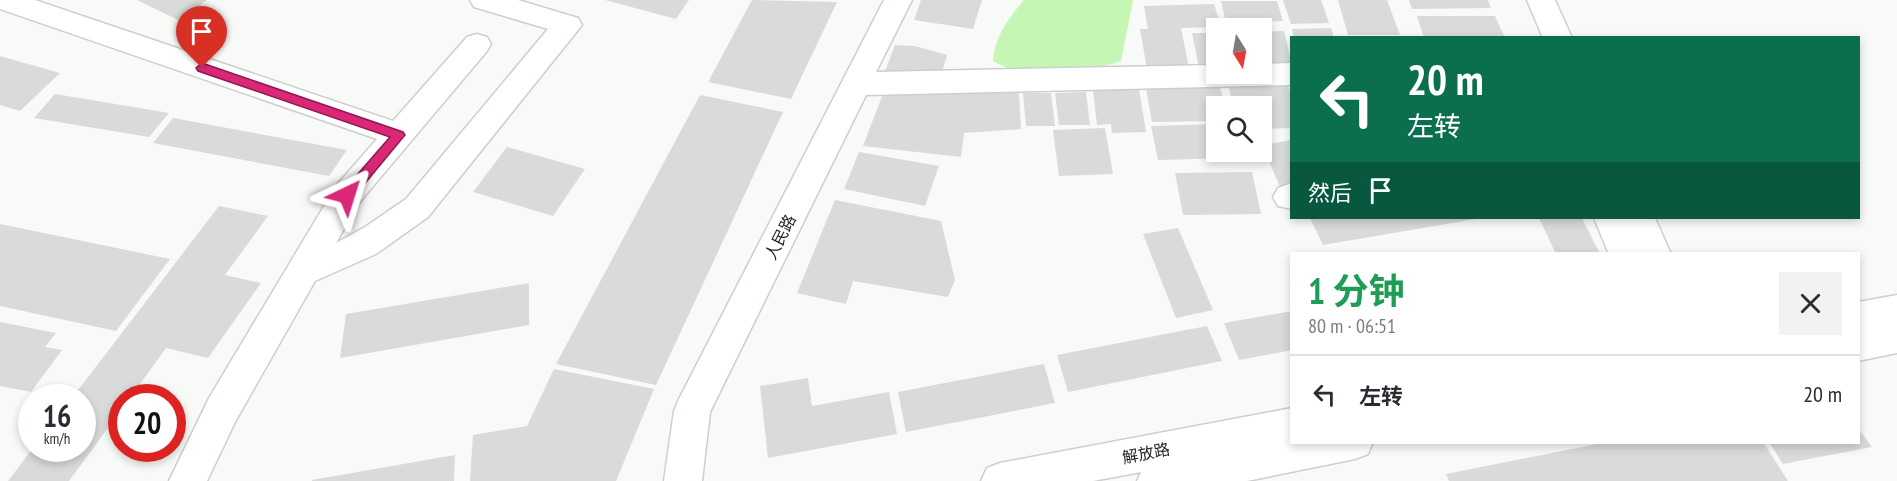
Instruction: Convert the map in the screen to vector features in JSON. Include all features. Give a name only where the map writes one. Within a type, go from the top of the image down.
[{"type":"street","points":[[5,0],[399,135]]},
{"type":"street","points":[[305,270],[345,256],[388,231],[417,208],[567,25],[484,0]]},
{"type":"street","name":"人民路","points":[[683,481],[692,411],[898,0]]},
{"type":"street","points":[[1517,0],[1532,36]]},
{"type":"street","points":[[1541,0],[1557,36]]},
{"type":"street","points":[[188,481],[222,410],[347,195],[477,44]]},
{"type":"street","points":[[857,84],[1290,74]]},
{"type":"street","points":[[1610,219],[1625,252]]},
{"type":"street","points":[[1639,219],[1654,252]]},
{"type":"street","points":[[1860,317],[1897,310]]},
{"type":"street","points":[[1860,346],[1897,338]]},
{"type":"street","name":"解放路","points":[[1000,481],[1290,425]]},
{"type":"street","name":"解放路","points":[[1156,481],[1345,444]]},
{"type":"green space","points":[[1024,0],[1133,0],[1121,61],[1095,69],[1011,70],[993,61],[996,44],[1003,28]]},
{"type":"building","points":[[137,0],[207,0],[180,21]]},
{"type":"building","points":[[605,0],[689,0],[676,19]]},
{"type":"building","points":[[752,0],[837,2],[791,99],[708,82]]},
{"type":"building","points":[[921,0],[982,0],[973,29],[914,20]]},
{"type":"building","points":[[1283,0],[1321,0],[1329,23],[1291,24]]},
{"type":"building","points":[[1338,0],[1387,0],[1400,35],[1348,35]]},
{"type":"building","points":[[1409,0],[1488,0],[1491,8],[1412,9]]},
{"type":"building","points":[[1221,1],[1277,1],[1283,21],[1272,22],[1272,18],[1225,18]]},
{"type":"building","points":[[1214,4],[1218,18],[1206,18],[1206,27],[1181,28],[1189,68],[1147,69],[1140,29],[1148,29],[1144,6]]},
{"type":"building","points":[[1417,16],[1495,16],[1504,36],[1423,36]]},
{"type":"building","points":[[1331,28],[1333,36],[1294,36],[1292,29]]},
{"type":"building","points":[[1284,31],[1290,65],[1272,66],[1272,32]]},
{"type":"building","points":[[1192,33],[1206,33],[1206,68],[1199,68]]},
{"type":"building","points":[[895,45],[915,46],[947,55],[941,76],[902,76],[885,71]]},
{"type":"building","points":[[0,56],[60,73],[20,111],[0,105]]},
{"type":"building","points":[[1287,83],[1290,92],[1290,128],[1272,129],[1272,96],[1231,96],[1228,85]]},
{"type":"building","points":[[1220,87],[1222,96],[1206,96],[1206,121],[1152,122],[1146,89]]},
{"type":"building","points":[[1139,89],[1146,132],[1112,133],[1111,124],[1097,125],[1093,90]]},
{"type":"building","points":[[884,91],[1019,93],[1021,129],[964,133],[961,157],[863,146]]},
{"type":"building","points":[[1086,92],[1090,125],[1059,125],[1055,93]]},
{"type":"building","points":[[1023,93],[1051,93],[1055,126],[1026,126]]},
{"type":"building","points":[[55,94],[169,113],[149,137],[34,118]]},
{"type":"building","points":[[700,95],[783,112],[656,385],[556,364]]},
{"type":"building","points":[[173,118],[347,150],[329,176],[153,143]]},
{"type":"building","points":[[1206,124],[1206,159],[1158,160],[1151,126]]},
{"type":"building","points":[[1105,128],[1113,174],[1059,176],[1053,130]]},
{"type":"building","points":[[1290,140],[1290,186],[1280,187],[1269,162],[1272,162],[1272,143]]},
{"type":"building","points":[[507,147],[585,169],[553,216],[473,192]]},
{"type":"building","points":[[859,152],[939,166],[925,206],[844,189]]},
{"type":"building","points":[[1252,172],[1261,214],[1183,215],[1175,173]]},
{"type":"building","points":[[835,200],[941,221],[955,280],[948,297],[853,281],[846,304],[797,293]]},
{"type":"building","points":[[219,206],[268,216],[225,275],[261,283],[208,358],[166,348],[140,384],[108,384],[108,428],[96,444],[96,384],[83,384]]},
{"type":"building","points":[[1310,219],[1476,219],[1323,245]]},
{"type":"building","points":[[1539,219],[1582,219],[1599,252],[1555,252]]},
{"type":"building","points":[[0,224],[170,259],[116,331],[0,306]]},
{"type":"building","points":[[1178,228],[1213,310],[1176,318],[1143,234]]},
{"type":"building","points":[[529,283],[529,325],[340,358],[346,314]]},
{"type":"building","points":[[1290,311],[1290,350],[1239,360],[1224,323]]},
{"type":"building","points":[[0,322],[56,333],[45,347],[62,350],[37,384],[18,384],[18,389],[0,386]]},
{"type":"building","points":[[1207,326],[1222,361],[1068,392],[1057,355]]},
{"type":"building","points":[[1044,364],[1055,403],[906,432],[898,392]]},
{"type":"building","points":[[554,369],[654,389],[616,481],[470,481],[473,435],[527,426]]},
{"type":"building","points":[[808,378],[812,406],[889,392],[897,434],[768,458],[760,386]]},
{"type":"building","points":[[1860,431],[1872,447],[1783,464],[1770,444],[1860,444]]},
{"type":"building","points":[[1597,444],[1764,444],[1788,481],[1449,481],[1446,474]]},
{"type":"building","points":[[455,455],[454,481],[312,481],[312,480]]},
{"type":"building","points":[[22,462],[83,462],[69,481],[8,481]]},
{"type":"route","points":[[202,68],[399,135],[347,195]]}]
